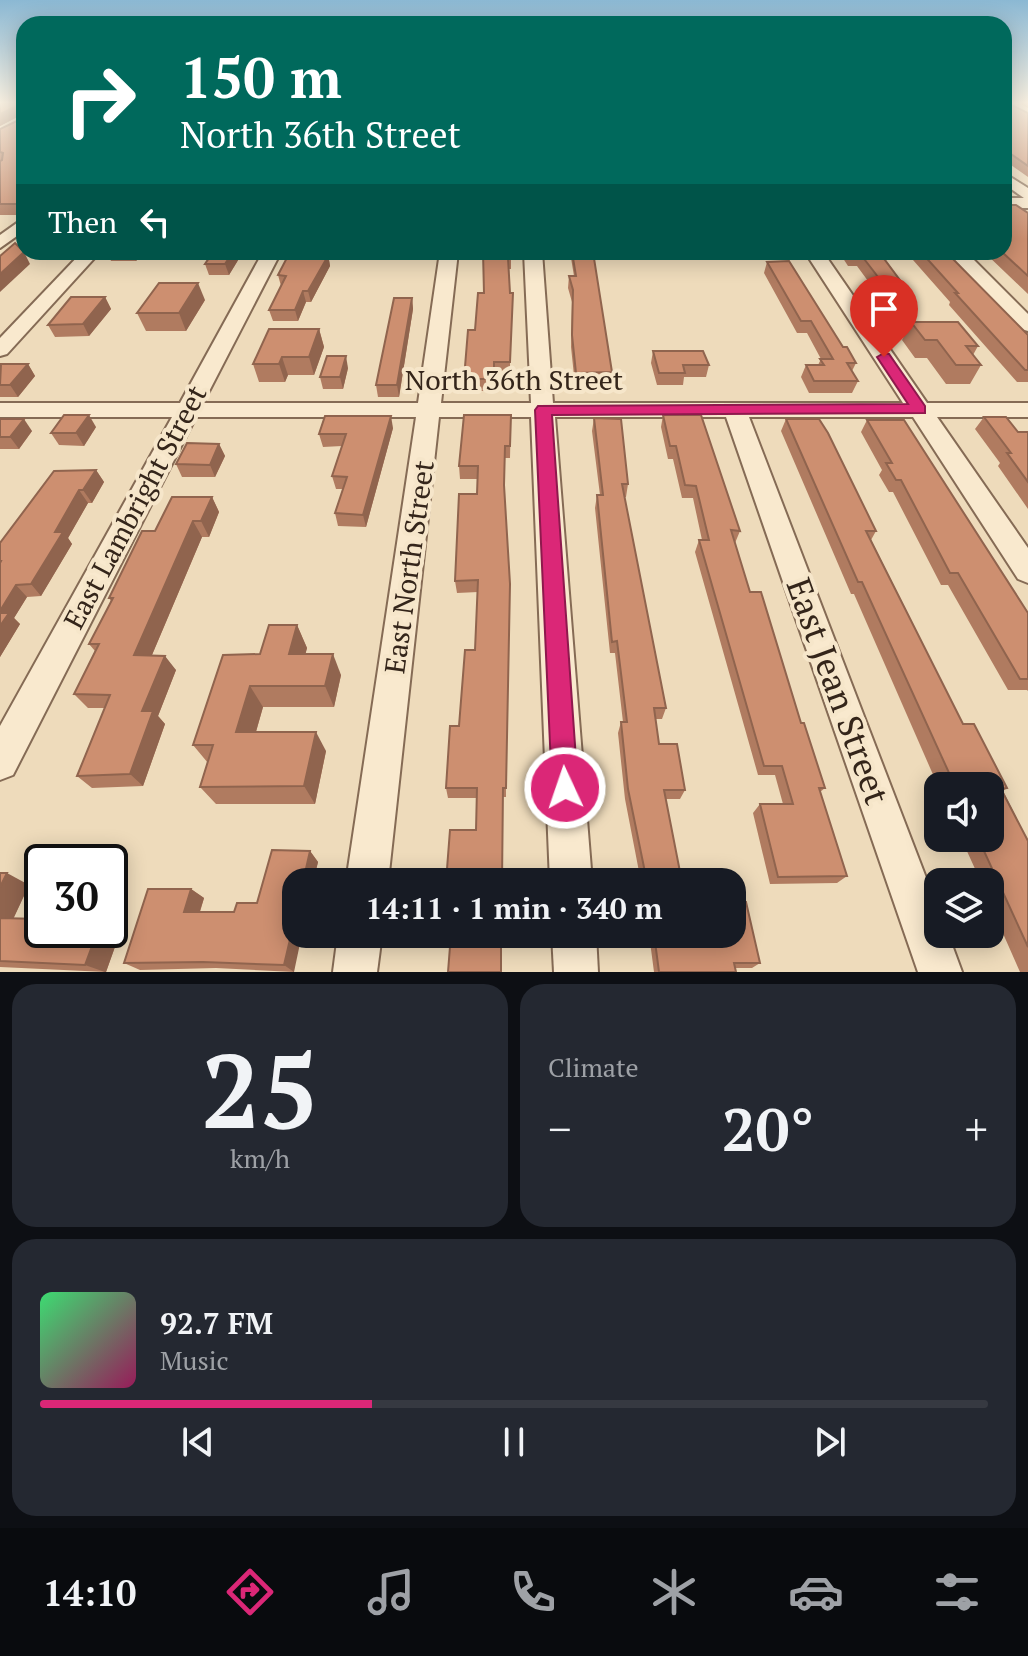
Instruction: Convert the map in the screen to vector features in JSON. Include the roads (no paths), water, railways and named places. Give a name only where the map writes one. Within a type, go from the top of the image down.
[{"type":"street","points":[[0,243],[12,229]]},
{"type":"street","points":[[0,350],[84,260]]},
{"type":"street","name":"East Lambright Street","points":[[0,762],[268,260]]},
{"type":"street","name":"East North Street","points":[[369,868],[448,260]]},
{"type":"street","points":[[534,260],[570,868]]},
{"type":"street","points":[[819,260],[1028,571]]},
{"type":"street","points":[[964,260],[1028,325]]},
{"type":"street","name":"North 36th Street","points":[[0,410],[1028,410]]},
{"type":"street","name":"East Jean Street","points":[[735,410],[940,972]]},
{"type":"street","points":[[355,972],[358,948]]},
{"type":"street","points":[[575,948],[576,972]]}]
